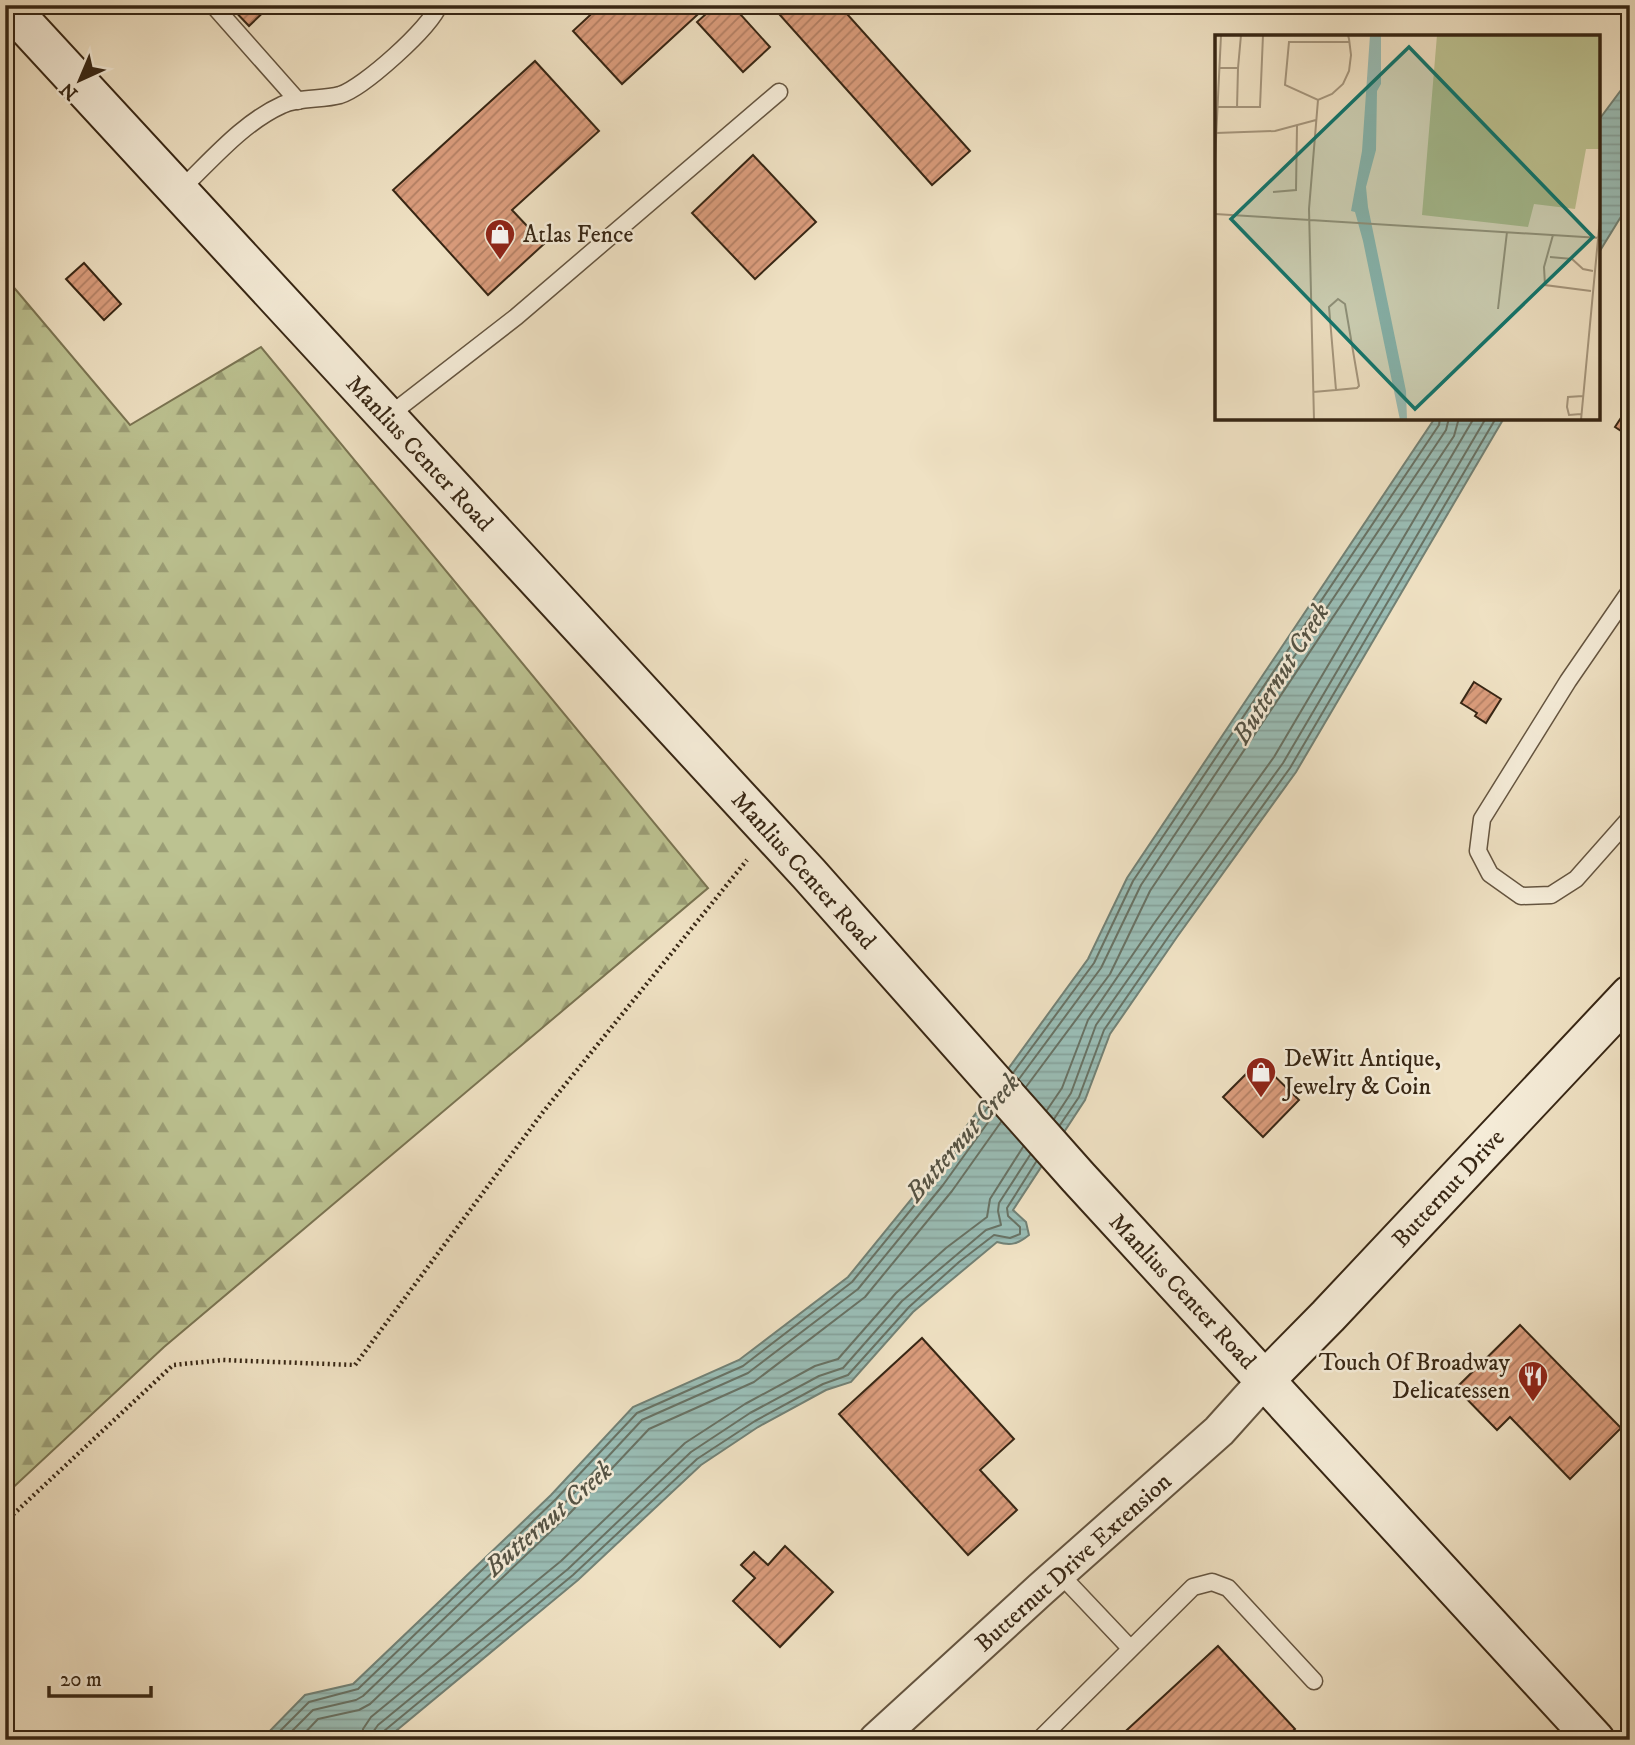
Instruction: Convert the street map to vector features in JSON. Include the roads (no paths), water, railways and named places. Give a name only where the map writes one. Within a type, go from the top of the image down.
[{"type":"main road","name":"Manlius Center Road","points":[[8,5],[769,832],[1078,1177],[1595,1740]]},
{"type":"main road","name":"Butternut Drive","points":[[1265,1380],[1630,995]]},
{"type":"street","name":"Butternut Drive Extension","points":[[876,1740],[1219,1431],[1265,1380]]},
{"type":"lane","points":[[213,5],[298,101]]},
{"type":"lane","points":[[179,191],[254,121],[284,103],[342,94],[365,81],[418,33],[439,5]]},
{"type":"lane","points":[[387,416],[516,317],[779,92]]},
{"type":"lane","points":[[1630,591],[1568,681],[1482,819],[1478,851],[1490,874],[1521,896],[1551,895],[1576,878],[1630,818]]},
{"type":"lane","points":[[1059,1573],[1130,1648]]},
{"type":"lane","points":[[1039,1740],[1193,1587],[1212,1582],[1228,1588],[1314,1681]]},
{"type":"water","points":[[1630,78],[1630,202],[1600,251],[1600,118]]},
{"type":"water","name":"Butternut Creek","points":[[1434,420],[1503,420],[1296,772],[1110,1034],[1085,1100],[1013,1210],[1026,1222],[1029,1235],[1014,1243],[997,1242],[913,1312],[851,1382],[826,1390],[758,1427],[701,1465],[578,1580],[385,1740],[261,1740],[305,1695],[353,1684],[551,1495],[633,1407],[739,1360],[848,1277],[931,1175],[1088,959],[1127,878]]},
{"type":"place","name":"Atlas Fence","points":[[500,261]]},
{"type":"place","name":"DeWitt Antique, Jewelry & Coin","points":[[1261,1099]]},
{"type":"place","name":"Touch Of Broadway Delicatessen","points":[[1533,1403]]}]
